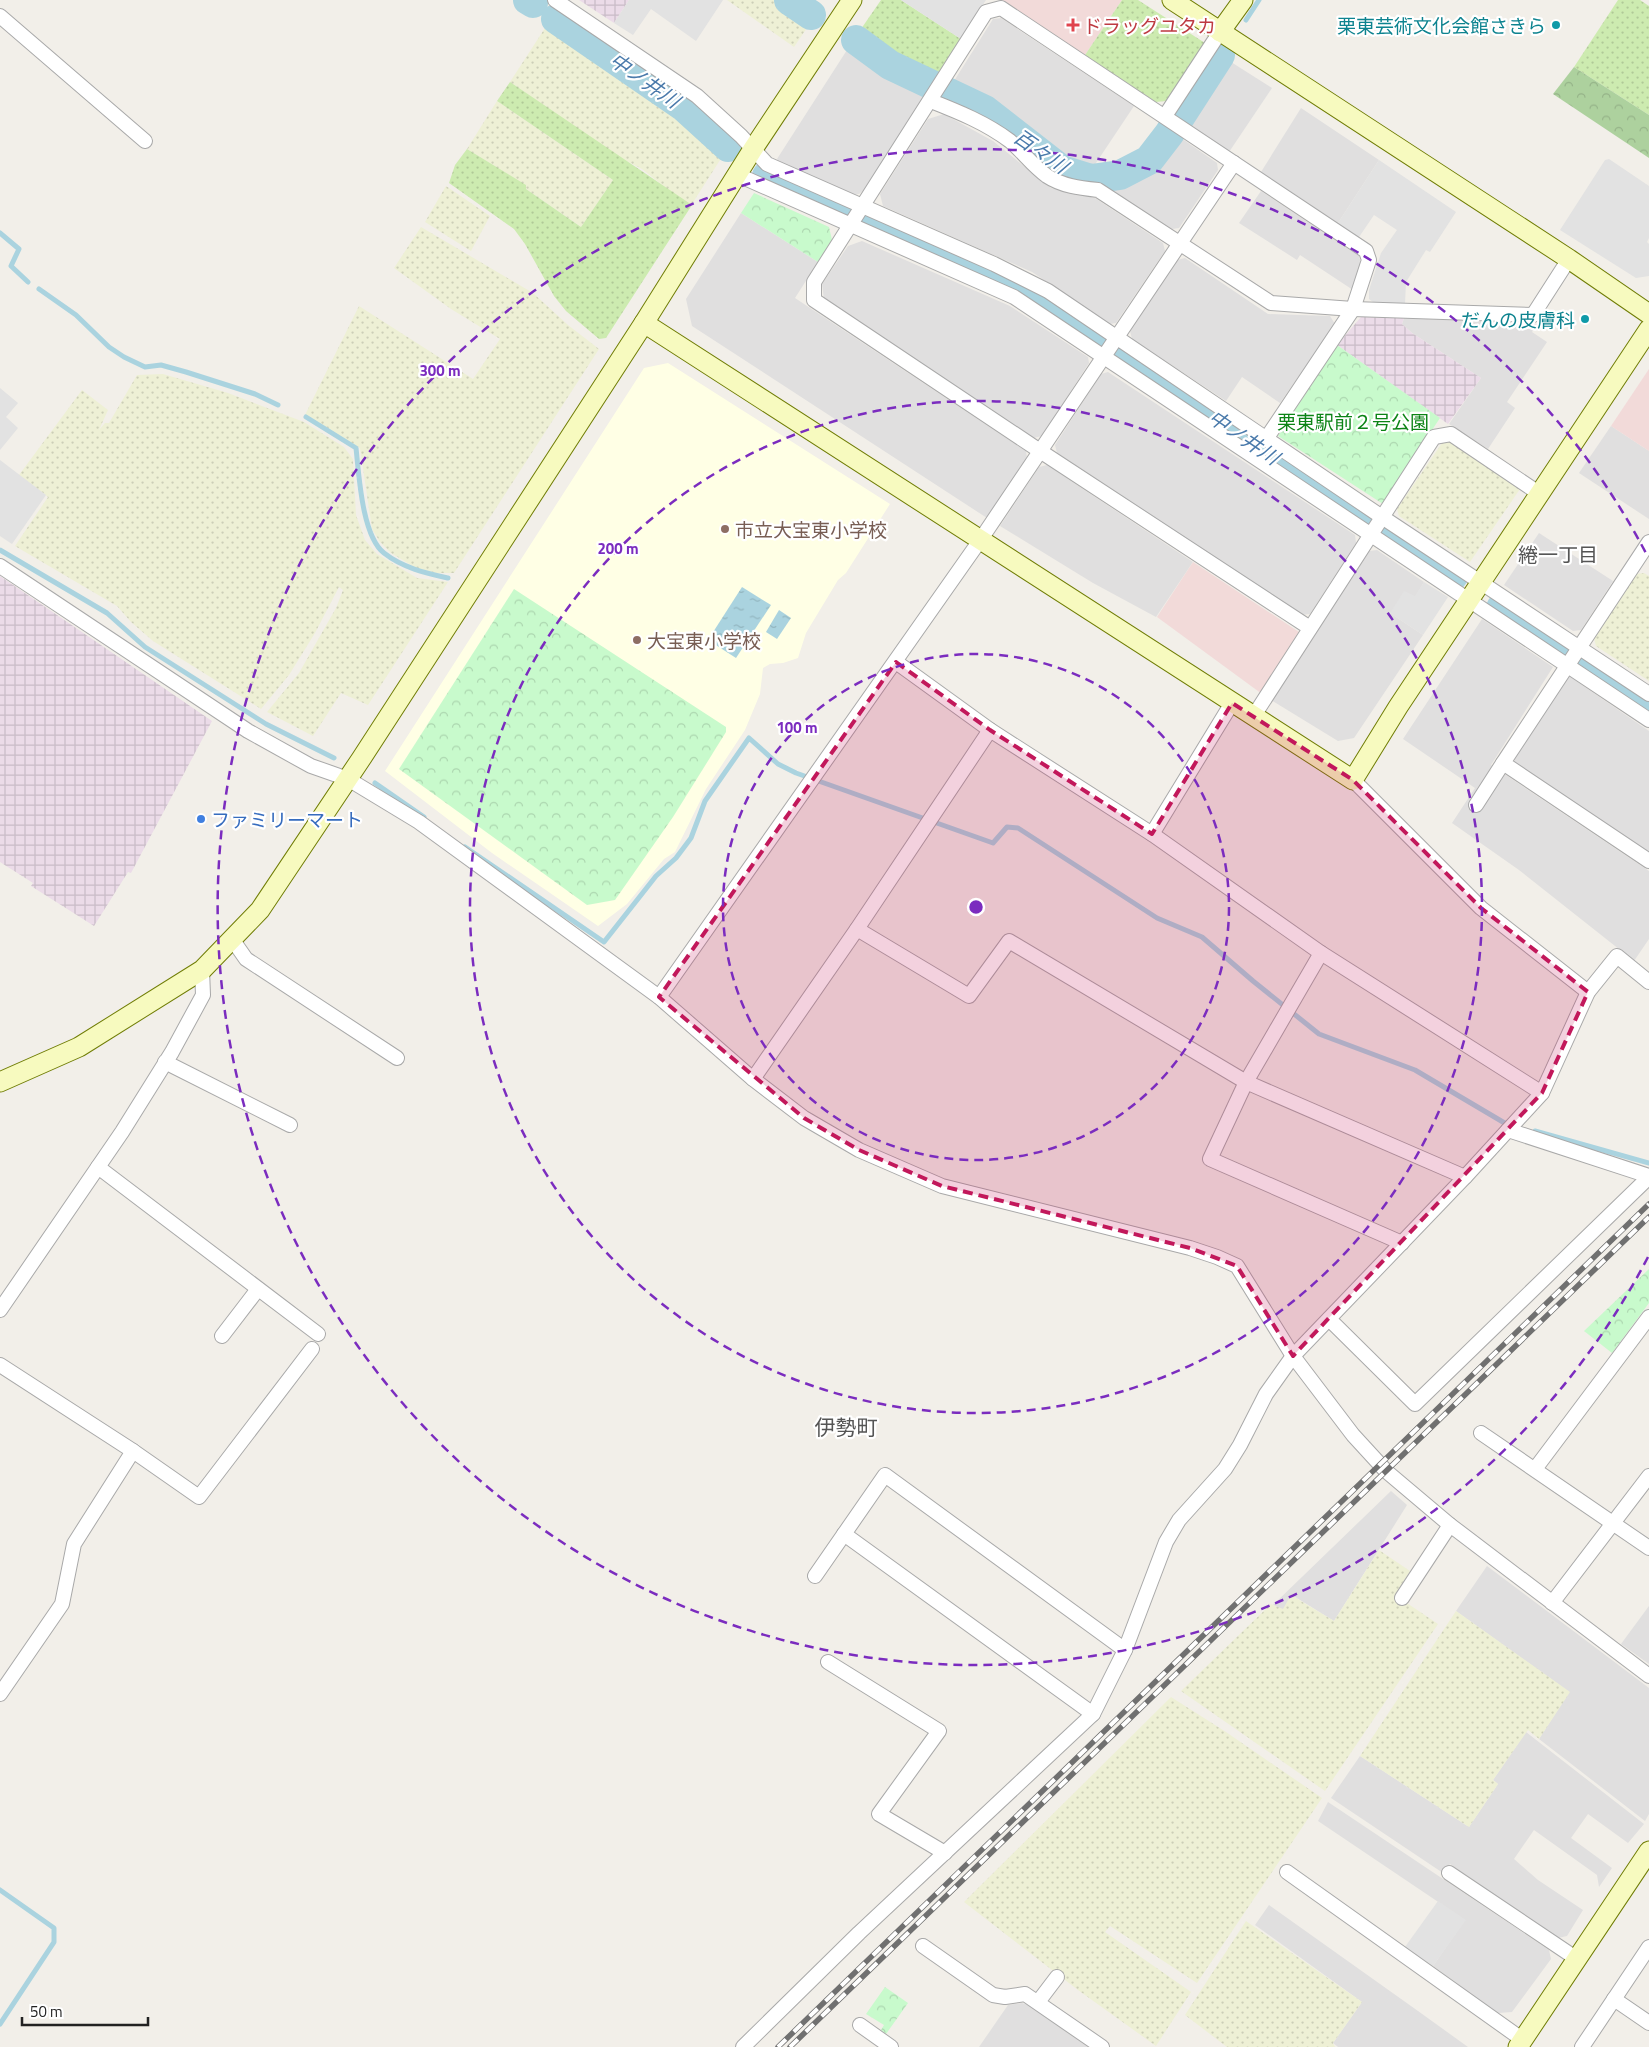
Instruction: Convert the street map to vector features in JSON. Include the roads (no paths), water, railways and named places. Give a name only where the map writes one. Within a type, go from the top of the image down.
[{"type":"street","points":[[555,0],[696,96],[767,164],[1001,268],[1048,292],[1649,694]]},
{"type":"street","points":[[0,1082],[79,1047],[202,970],[260,910],[348,779],[644,323],[753,149],[852,0]]},
{"type":"street","points":[[1172,0],[1569,259],[1649,314]]},
{"type":"street","points":[[1172,121],[1220,32],[1243,0]]},
{"type":"street","points":[[1266,439],[1353,309],[1369,260],[1366,251],[1000,8],[986,12],[814,282],[814,300],[1310,628]]},
{"type":"street","points":[[0,16],[145,141]]},
{"type":"street","points":[[936,93],[1010,142],[1046,176],[1066,185],[1098,190],[1271,303],[1353,309],[1532,315],[1569,259]]},
{"type":"street","points":[[659,997],[981,539],[1178,243],[1234,163]]},
{"type":"street","points":[[738,175],[849,226],[1014,297],[1649,720]]},
{"type":"street","points":[[644,323],[1353,780],[1481,908],[1588,992]]},
{"type":"street","points":[[1353,780],[1398,707],[1649,329]]},
{"type":"street","points":[[1253,717],[1434,437],[1451,434],[1540,494]]},
{"type":"street","points":[[1476,805],[1579,647],[1644,562],[1649,542]]},
{"type":"street","points":[[0,566],[248,731],[311,766],[348,779],[419,822],[659,997],[753,1079],[804,1118],[859,1150],[942,1186],[1190,1248],[1236,1266],[1293,1356],[1353,1435],[1379,1464],[1450,1525],[1649,1676]]},
{"type":"street","points":[[896,662],[990,730],[1152,834],[1321,954],[1542,1093]]},
{"type":"street","points":[[1152,834],[1232,703]]},
{"type":"street","points":[[753,1079],[857,929],[990,730]]},
{"type":"street","points":[[1503,762],[1649,861]]},
{"type":"street","points":[[857,929],[969,996],[1009,941],[1246,1082],[1465,1177]]},
{"type":"street","points":[[232,939],[246,959],[397,1058]]},
{"type":"street","points":[[1321,954],[1246,1082],[1210,1159],[1402,1243]]},
{"type":"street","points":[[743,2047],[858,1933],[1093,1714],[1125,1650],[1166,1542],[1179,1520],[1225,1469],[1240,1445],[1266,1394],[1293,1356],[1465,1177],[1542,1093],[1588,992],[1617,956],[1649,982]]},
{"type":"street","points":[[0,1310],[98,1167],[165,1062],[203,995],[202,970]]},
{"type":"street","points":[[165,1062],[290,1125]]},
{"type":"street","points":[[1329,1319],[1415,1404],[1649,1177],[1508,1130]]},
{"type":"street","points":[[98,1167],[318,1334]]},
{"type":"street","points":[[222,1336],[258,1289]]},
{"type":"street","points":[[1535,1469],[1649,1317]]},
{"type":"street","points":[[0,1365],[133,1451],[199,1497],[312,1349]]},
{"type":"street","points":[[1481,1434],[1649,1548]]},
{"type":"street","points":[[0,1694],[62,1604],[74,1544],[133,1451]]},
{"type":"street","points":[[815,1576],[885,1475],[1125,1650]]},
{"type":"street","points":[[1552,1603],[1649,1476]]},
{"type":"street","points":[[1402,1598],[1450,1525]]},
{"type":"street","points":[[844,1534],[1093,1714]]},
{"type":"street","points":[[828,1662],[939,1731],[879,1814],[945,1853]]},
{"type":"street","points":[[1287,1872],[1520,2043],[1649,1851]]},
{"type":"street","points":[[1449,1873],[1576,1960]]},
{"type":"street","points":[[923,1946],[993,1995],[1005,1997],[1025,1994],[1102,2047]]},
{"type":"street","points":[[1582,2047],[1649,1947]]},
{"type":"street","points":[[1038,2002],[1057,1977]]},
{"type":"street","points":[[1614,1999],[1649,2024]]},
{"type":"street","points":[[860,2025],[891,2047]]},
{"type":"water","points":[[742,587],[771,605],[736,658],[708,640]]},
{"type":"water","points":[[779,610],[791,618],[777,639],[766,632]]},
{"type":"waterway","name":"中ノ井川","points":[[528,0],[533,3]]},
{"type":"waterway","name":"百々川","points":[[789,0],[811,15]]},
{"type":"waterway","name":"百々川","points":[[1246,20],[1259,0]]},
{"type":"waterway","name":"中ノ井川","points":[[556,19],[684,107],[728,147]]},
{"type":"waterway","name":"百々川","points":[[856,40],[890,65],[985,110],[1062,170],[1091,179],[1120,175],[1149,160],[1169,134],[1220,55]]},
{"type":"waterway","name":"中ノ井川","points":[[767,176],[839,209]]},
{"type":"waterway","name":"中ノ井川","points":[[874,224],[1020,289],[1097,339]]},
{"type":"waterway","points":[[0,233],[19,249],[11,266],[28,282]]},
{"type":"waterway","points":[[39,289],[76,315],[109,347],[124,357],[145,367],[161,365],[186,372],[255,394],[278,405]]},
{"type":"waterway","name":"中ノ井川","points":[[1123,356],[1365,517]]},
{"type":"waterway","points":[[306,417],[356,448],[360,489],[366,519],[377,545],[384,553],[399,563],[423,572],[448,578]]},
{"type":"waterway","name":"中ノ井川","points":[[1390,534],[1453,576]]},
{"type":"waterway","points":[[0,550],[107,613],[145,647],[266,724],[334,758]]},
{"type":"waterway","name":"中ノ井川","points":[[1501,608],[1560,647]]},
{"type":"waterway","name":"中ノ井川","points":[[1586,664],[1649,706]]},
{"type":"waterway","points":[[465,847],[604,942],[656,876],[676,858],[691,838],[705,801],[749,738],[778,764],[796,773],[993,843],[1007,827],[1018,828],[1157,918],[1202,937],[1319,1034],[1415,1070],[1508,1125]]},
{"type":"waterway","points":[[375,783],[424,817]]},
{"type":"waterway","points":[[1535,1131],[1649,1163]]},
{"type":"waterway","points":[[0,1890],[54,1928],[54,1942],[0,2024]]},
{"type":"railway","points":[[778,2047],[1649,1204]]},
{"type":"railway","points":[[790,2047],[1649,1217]]},
{"type":"place","name":"ドラッグユタカ","points":[[1073,25]]},
{"type":"place","name":"栗東芸術文化会館さきら","points":[[1556,25]]},
{"type":"place","name":"だんの皮膚科","points":[[1585,319]]},
{"type":"place","name":"市立大宝東小学校","points":[[725,529]]},
{"type":"place","name":"大宝東小学校","points":[[637,640]]},
{"type":"place","name":"ファミリーマート","points":[[201,819]]},
{"type":"district","name":"綣一丁目","points":[[1558,554]]},
{"type":"district","name":"伊勢町","points":[[846,1427]]},
{"type":"park label","name":"栗東駅前２号公園","points":[[1353,421]]}]
